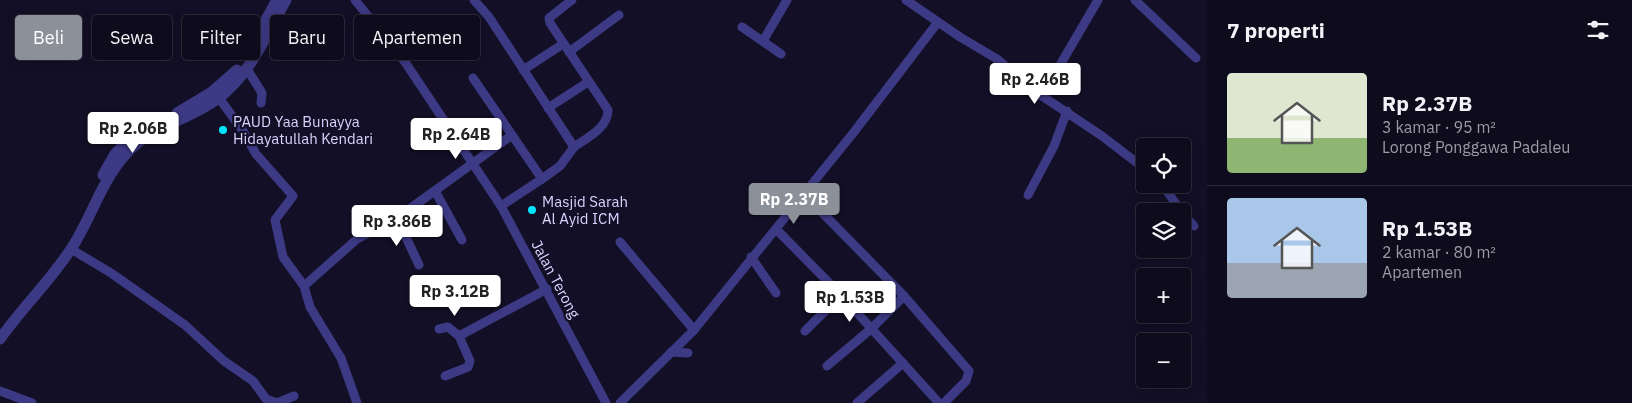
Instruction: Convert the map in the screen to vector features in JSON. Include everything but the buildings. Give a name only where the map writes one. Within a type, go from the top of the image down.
[{"type":"street","points":[[0,327],[59,255],[74,232],[115,154],[127,141],[212,92],[232,77],[277,0]]},
{"type":"street","points":[[0,339],[71,249],[115,168],[126,153],[138,142],[219,98],[231,88],[247,69],[286,0]]},
{"type":"street","name":"Jalan Terong","points":[[355,0],[405,62],[500,206],[547,289],[606,403]]},
{"type":"street","points":[[474,0],[489,17],[574,147]]},
{"type":"street","points":[[500,206],[560,166],[574,147],[601,127],[608,116],[605,104],[588,82],[550,23],[549,18],[572,0]]},
{"type":"street","points":[[763,41],[788,0]]},
{"type":"street","points":[[906,0],[997,59],[1042,96],[1067,111],[1136,162]]},
{"type":"street","points":[[1042,96],[1098,0]]},
{"type":"street","points":[[1136,0],[1196,58]]},
{"type":"street","points":[[569,52],[619,15]]},
{"type":"street","points":[[620,403],[694,330],[804,194],[938,22]]},
{"type":"street","points":[[742,27],[781,54]]},
{"type":"street","points":[[523,70],[563,44]]},
{"type":"street","points":[[247,69],[262,93],[261,103]]},
{"type":"street","points":[[473,78],[542,179]]},
{"type":"street","points":[[548,108],[588,82]]},
{"type":"street","points":[[219,98],[243,131],[256,154],[293,196],[274,220],[283,258],[304,286],[310,308],[341,358],[357,403]]},
{"type":"street","points":[[1028,195],[1054,146],[1067,111]]},
{"type":"street","points":[[304,286],[357,239],[397,218],[472,162],[512,135]]},
{"type":"street","points":[[435,191],[462,240]]},
{"type":"street","points":[[804,194],[904,296],[969,371],[970,376],[944,403]]},
{"type":"street","points":[[397,218],[419,265]]},
{"type":"street","points":[[1191,222],[1194,226]]},
{"type":"street","points":[[776,229],[841,295],[939,403]]},
{"type":"street","points":[[620,242],[694,330]]},
{"type":"street","points":[[71,249],[111,272],[185,325],[224,361],[253,381],[269,401],[277,403],[294,396]]},
{"type":"street","points":[[752,257],[776,293]]},
{"type":"street","points":[[459,336],[547,289]]},
{"type":"street","points":[[805,331],[841,295]]},
{"type":"street","points":[[827,366],[871,329],[904,296]]},
{"type":"street","points":[[439,329],[448,327],[459,336],[470,359],[469,366],[445,376]]},
{"type":"street","points":[[671,352],[688,353]]},
{"type":"street","points":[[856,403],[903,363]]},
{"type":"street","points":[[0,391],[32,403]]},
{"type":"place","name":"PAUD Yaa Bunayya Hidayatullah Kendari","points":[[223,130]]},
{"type":"place","name":"Masjid Sarah Al Ayid ICM","points":[[532,210]]}]
